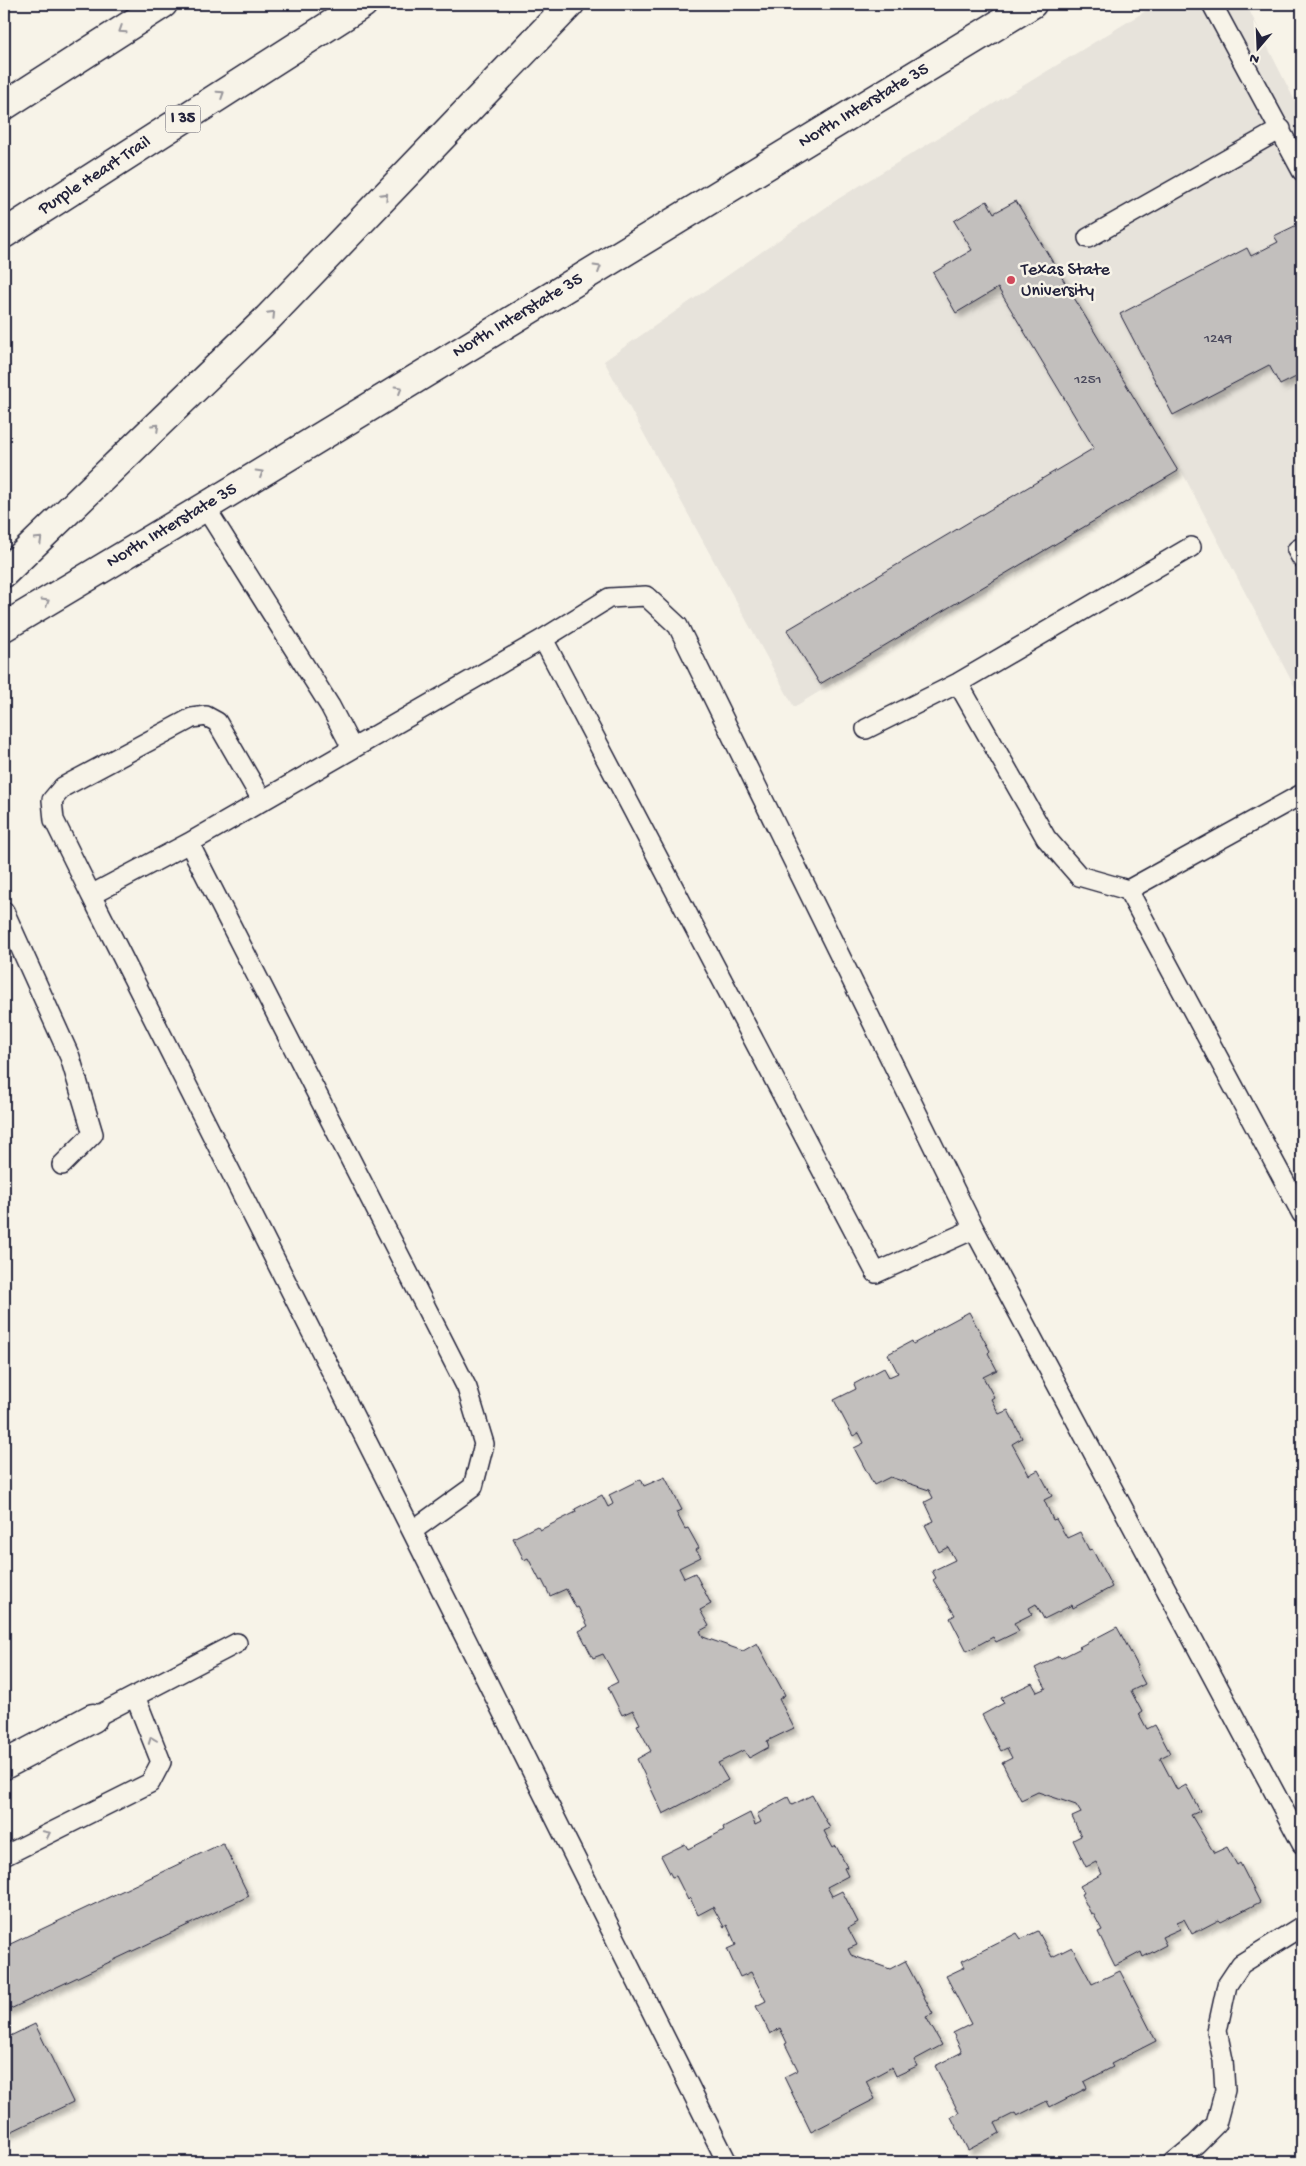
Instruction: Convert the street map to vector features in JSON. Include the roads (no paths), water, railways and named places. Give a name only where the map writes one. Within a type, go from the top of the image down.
[{"type":"main road","points":[[4,106],[163,4]]},
{"type":"main road","name":"Purple Heart Trail","points":[[4,234],[363,4]]},
{"type":"main road","points":[[4,573],[268,318],[570,4]]},
{"type":"main road","name":"North Interstate 35","points":[[4,627],[205,507],[1032,4]]},
{"type":"main road","points":[[4,1765],[93,1718]]},
{"type":"lane","points":[[1212,4],[1302,171]]},
{"type":"lane","points":[[1088,238],[1281,129]]},
{"type":"lane","points":[[205,507],[330,706],[352,748]]},
{"type":"lane","points":[[866,729],[958,683],[1191,547]]},
{"type":"lane","points":[[1302,547],[1297,550],[1302,560]]},
{"type":"lane","points":[[91,895],[189,842],[543,639],[609,598],[646,596],[678,626],[974,1229],[1302,1844]]},
{"type":"lane","points":[[543,639],[876,1273],[974,1229]]},
{"type":"lane","points":[[958,683],[1046,838],[1079,876],[1128,890],[1302,794]]},
{"type":"lane","points":[[262,800],[217,722],[206,716],[192,718],[63,787],[52,800],[54,820],[91,895],[412,1531],[727,2162]]},
{"type":"lane","points":[[189,842],[467,1388],[484,1444],[473,1487],[412,1531]]},
{"type":"lane","points":[[1128,890],[1302,1214]]},
{"type":"lane","points":[[4,911],[70,1057],[93,1134],[62,1164]]},
{"type":"lane","points":[[93,1718],[237,1643]]},
{"type":"lane","points":[[4,1856],[150,1783],[161,1762],[135,1696]]},
{"type":"lane","points":[[1174,2162],[1216,2124],[1225,2090],[1223,2060],[1217,2032],[1227,1985],[1241,1964],[1302,1926]]},
{"type":"place","name":"Texas State University","points":[[1011,280]]}]
